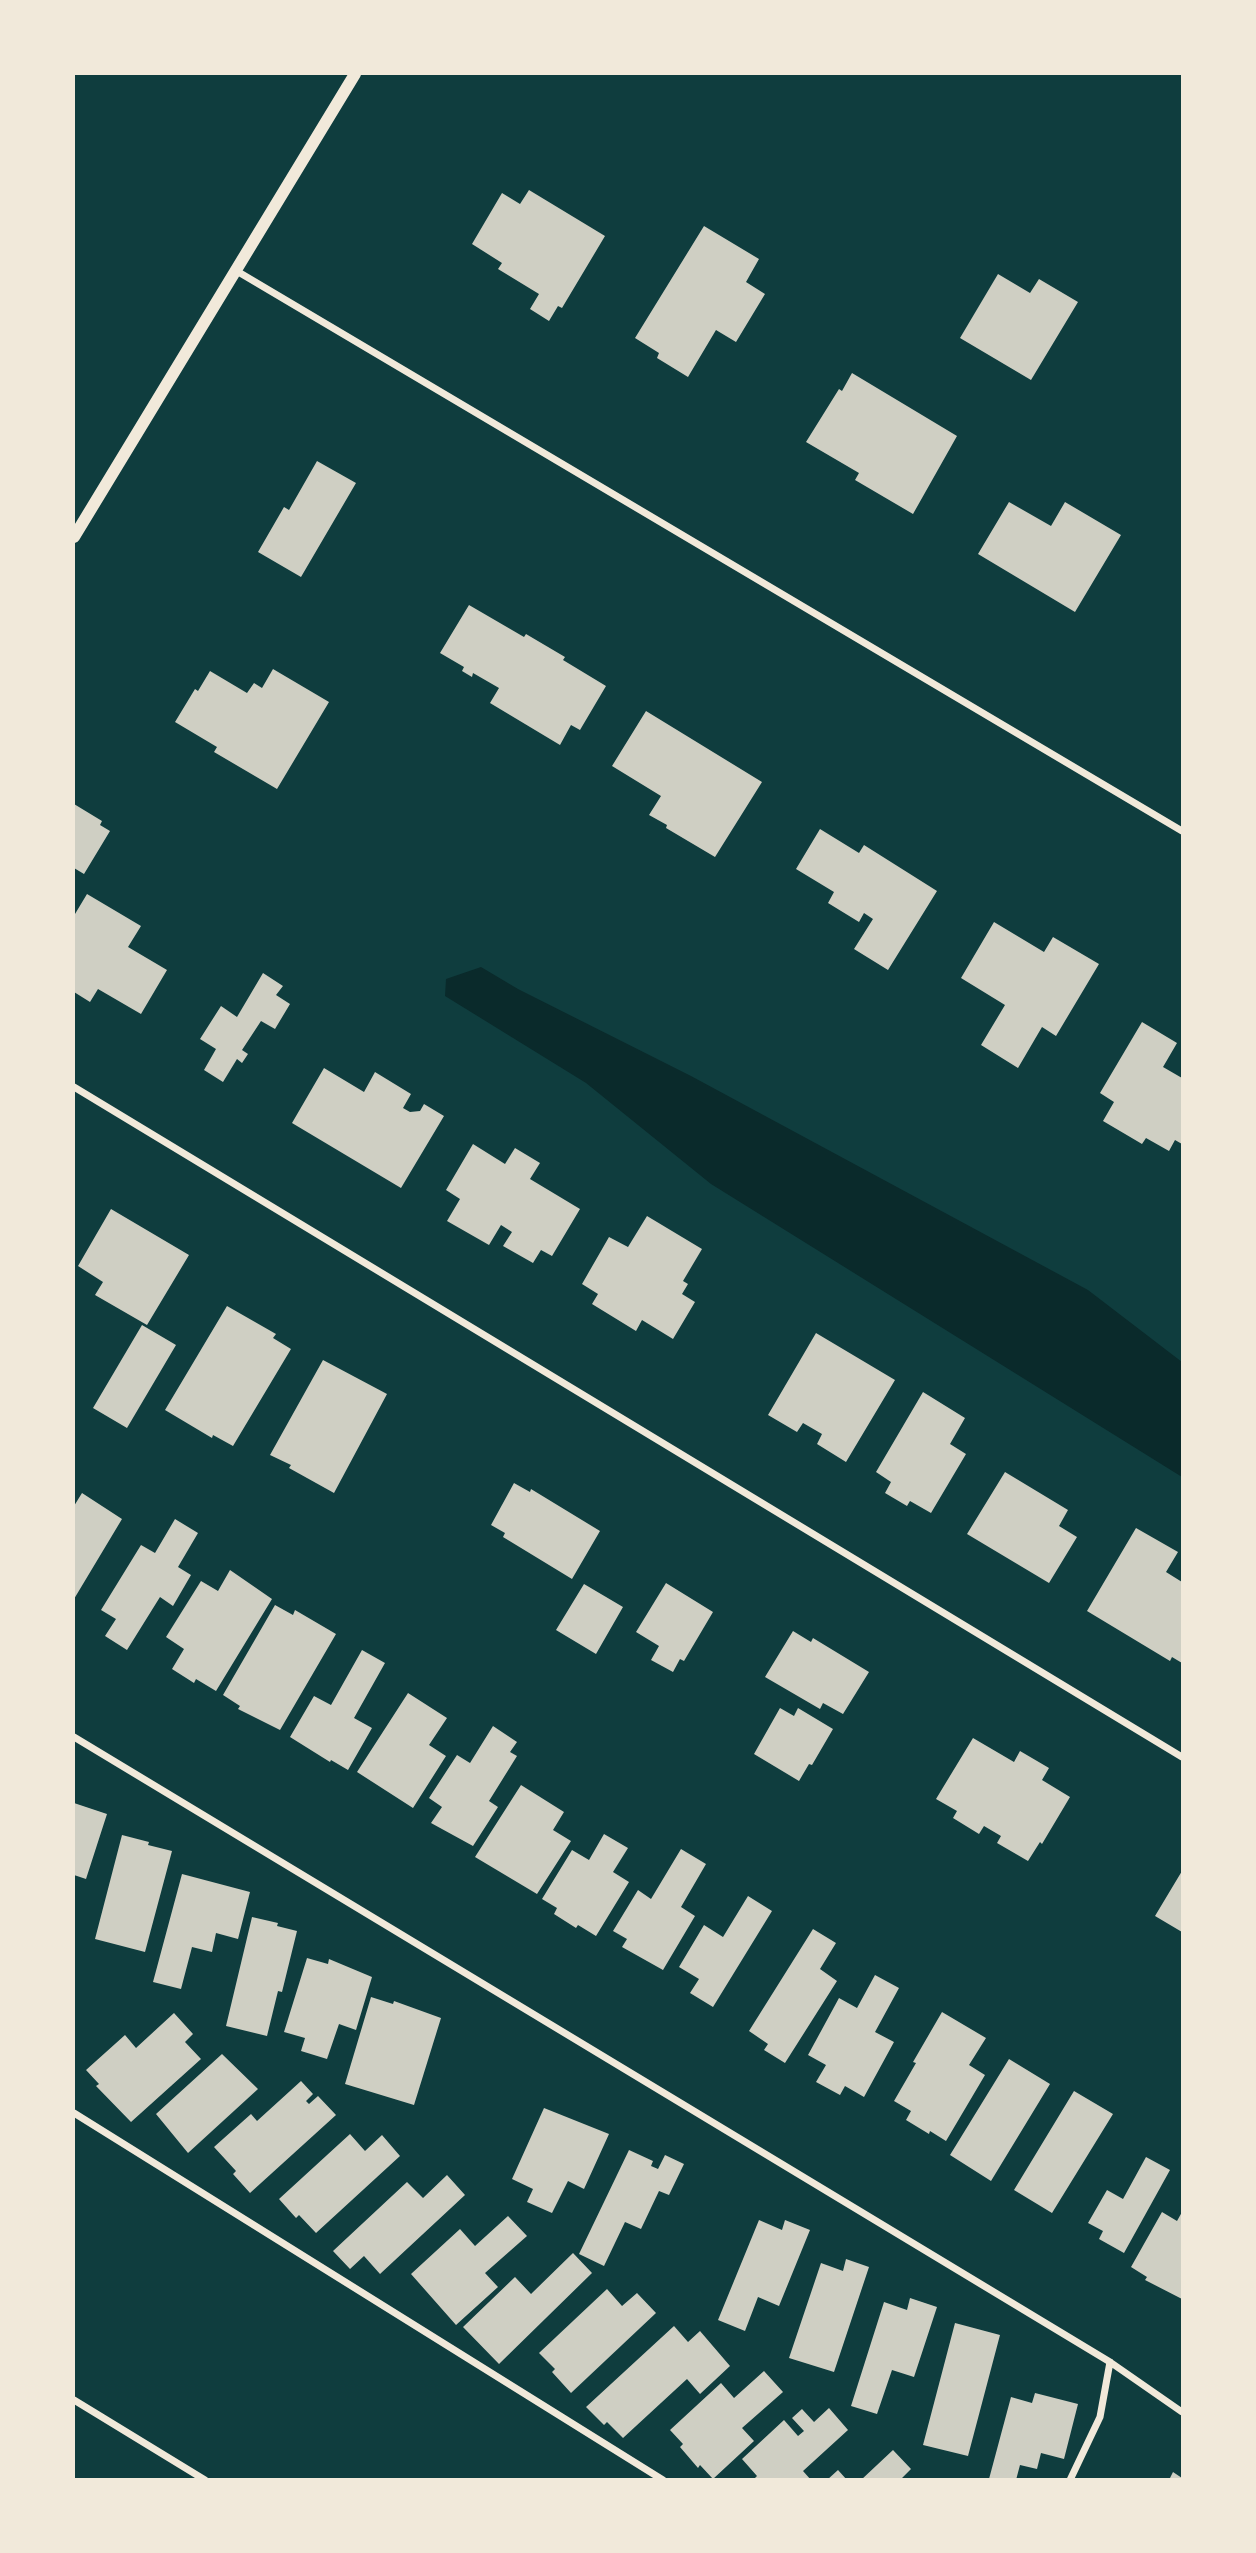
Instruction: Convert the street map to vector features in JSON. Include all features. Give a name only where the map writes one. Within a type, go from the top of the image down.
[{"type":"street","points":[[74,537],[355,74]]},
{"type":"street","points":[[235,271],[1182,831]]},
{"type":"street","points":[[74,1087],[1182,1758]]},
{"type":"street","points":[[74,1737],[1110,2362],[1182,2412]]},
{"type":"street","points":[[74,2113],[663,2480]]},
{"type":"street","points":[[1070,2480],[1100,2417],[1110,2362]]},
{"type":"street","points":[[74,2400],[205,2480]]},
{"type":"water","points":[[481,967],[518,989],[691,1076],[1088,1290],[1182,1362],[1182,1477],[711,1184],[586,1083],[445,996],[446,979]]},
{"type":"building","points":[[529,190],[605,236],[562,308],[558,306],[549,321],[530,309],[539,294],[498,269],[502,263],[472,244],[502,193],[520,204]]},
{"type":"building","points":[[704,226],[759,259],[746,282],[765,294],[736,342],[716,330],[688,377],[657,358],[659,353],[635,338]]},
{"type":"building","points":[[998,274],[1030,293],[1039,279],[1078,302],[1031,380],[960,338]]},
{"type":"building","points":[[852,373],[957,436],[913,514],[855,480],[859,473],[806,442]]},
{"type":"building","points":[[317,461],[356,483],[301,577],[258,552],[284,507],[289,510]]},
{"type":"building","points":[[1009,502],[1051,526],[1065,502],[1121,535],[1075,612],[978,554]]},
{"type":"building","points":[[469,605],[565,657],[563,660],[606,686],[580,730],[571,725],[560,745],[490,703],[499,688],[473,673],[472,677],[462,671],[464,667],[440,653]]},
{"type":"building","points":[[273,669],[329,702],[277,789],[214,752],[217,747],[175,722],[195,689],[198,691],[210,671],[247,693],[254,683],[262,688]]},
{"type":"building","points":[[646,711],[762,782],[715,857],[649,815],[661,796],[612,766]]},
{"type":"building","points":[[74,804],[102,821],[100,825],[110,831],[84,874],[74,868]]},
{"type":"building","points":[[820,829],[859,853],[864,845],[937,891],[888,970],[854,949],[873,919],[864,913],[859,922],[828,903],[834,892],[796,869]]},
{"type":"building","points":[[87,894],[141,926],[128,947],[167,970],[141,1014],[98,989],[90,1002],[74,992],[74,913]]},
{"type":"building","points":[[994,922],[1044,952],[1053,937],[1099,964],[1056,1036],[1042,1027],[1018,1068],[981,1045],[1005,1005],[961,978]]},
{"type":"building","points":[[263,973],[283,986],[276,995],[290,1004],[275,1029],[261,1021],[242,1050],[248,1054],[242,1063],[237,1059],[223,1082],[204,1070],[216,1049],[200,1039],[221,1006],[237,1017]]},
{"type":"building","points":[[1142,1022],[1177,1043],[1163,1067],[1182,1078],[1182,1144],[1175,1140],[1169,1151],[1146,1138],[1142,1144],[1103,1121],[1114,1102],[1100,1093]]},
{"type":"building","points":[[324,1068],[364,1092],[375,1072],[411,1094],[403,1108],[410,1112],[420,1111],[424,1104],[444,1116],[401,1188],[292,1123]]},
{"type":"building","points":[[473,1144],[505,1164],[515,1148],[540,1163],[530,1179],[580,1209],[552,1256],[541,1250],[533,1263],[503,1246],[512,1232],[501,1225],[489,1245],[447,1221],[460,1199],[446,1190]]},
{"type":"building","points":[[111,1209],[189,1255],[147,1325],[95,1295],[103,1282],[78,1266]]},
{"type":"building","points":[[647,1216],[702,1249],[683,1281],[688,1284],[682,1294],[695,1302],[673,1339],[642,1320],[636,1331],[592,1304],[598,1294],[582,1284],[609,1237],[628,1247]]},
{"type":"building","points":[[227,1306],[276,1334],[273,1338],[291,1349],[233,1446],[213,1435],[212,1438],[165,1410]]},
{"type":"building","points":[[142,1325],[176,1345],[127,1428],[93,1408]]},
{"type":"building","points":[[816,1333],[895,1380],[846,1462],[817,1444],[822,1434],[803,1423],[797,1432],[768,1415]]},
{"type":"building","points":[[323,1360],[387,1394],[334,1493],[289,1468],[291,1465],[270,1455]]},
{"type":"building","points":[[923,1392],[965,1418],[950,1444],[966,1454],[931,1513],[910,1501],[907,1506],[885,1493],[891,1482],[876,1472]]},
{"type":"building","points":[[1005,1472],[1068,1510],[1059,1526],[1077,1537],[1049,1583],[967,1534]]},
{"type":"building","points":[[514,1483],[530,1492],[531,1489],[600,1531],[572,1579],[503,1537],[505,1533],[491,1525]]},
{"type":"building","points":[[82,1493],[122,1519],[74,1599],[74,1506]]},
{"type":"building","points":[[175,1519],[198,1533],[178,1567],[191,1575],[173,1606],[160,1597],[127,1650],[105,1636],[116,1619],[101,1610],[141,1545],[155,1553]]},
{"type":"building","points":[[1136,1528],[1178,1552],[1166,1572],[1182,1582],[1182,1663],[1172,1657],[1170,1661],[1087,1611]]},
{"type":"building","points":[[230,1570],[272,1599],[216,1691],[196,1679],[194,1683],[172,1669],[184,1649],[166,1637],[201,1581],[218,1591]]},
{"type":"building","points":[[666,1583],[713,1612],[684,1661],[680,1659],[673,1672],[651,1660],[659,1646],[636,1632]]},
{"type":"building","points":[[584,1584],[623,1607],[596,1654],[556,1630]]},
{"type":"building","points":[[275,1605],[293,1615],[295,1610],[336,1634],[280,1730],[238,1709],[240,1706],[223,1695]]},
{"type":"building","points":[[793,1631],[811,1642],[813,1638],[869,1672],[843,1714],[823,1703],[820,1709],[765,1677]]},
{"type":"building","points":[[362,1650],[385,1663],[354,1718],[372,1728],[348,1770],[290,1737],[314,1696],[331,1705]]},
{"type":"building","points":[[408,1693],[447,1718],[429,1745],[446,1756],[413,1808],[357,1772]]},
{"type":"building","points":[[780,1708],[794,1716],[798,1708],[833,1729],[812,1765],[809,1764],[799,1781],[754,1754]]},
{"type":"building","points":[[493,1726],[517,1742],[510,1752],[517,1756],[489,1801],[498,1807],[473,1846],[431,1823],[442,1807],[429,1798],[457,1755],[470,1763]]},
{"type":"building","points":[[973,1738],[1014,1762],[1020,1751],[1049,1768],[1042,1780],[1070,1797],[1042,1844],[1040,1842],[1028,1861],[997,1843],[1001,1836],[984,1826],[979,1834],[953,1818],[957,1811],[936,1799]]},
{"type":"building","points":[[521,1785],[564,1812],[553,1830],[571,1841],[537,1894],[475,1857]]},
{"type":"building","points":[[74,1803],[107,1814],[86,1879],[74,1875]]},
{"type":"building","points":[[604,1834],[628,1848],[613,1872],[629,1882],[596,1936],[578,1925],[576,1928],[554,1914],[557,1908],[542,1899],[572,1850],[589,1860]]},
{"type":"building","points":[[122,1835],[172,1851],[145,1952],[95,1939]]},
{"type":"building","points":[[681,1849],[706,1864],[681,1907],[695,1916],[663,1970],[622,1947],[627,1939],[613,1931],[638,1890],[651,1899]]},
{"type":"building","points":[[1182,1871],[1182,1932],[1155,1916]]},
{"type":"building","points":[[182,1874],[250,1892],[238,1939],[216,1933],[212,1952],[192,1947],[181,1989],[153,1982]]},
{"type":"building","points":[[748,1896],[772,1911],[713,2007],[690,1993],[699,1979],[679,1967],[704,1925],[723,1937]]},
{"type":"building","points":[[252,1917],[297,1931],[282,1992],[278,1991],[267,2036],[226,2026]]},
{"type":"building","points":[[813,1929],[836,1943],[820,1969],[837,1981],[785,2063],[764,2050],[768,2044],[749,2031]]},
{"type":"building","points":[[307,1958],[328,1964],[329,1959],[372,1977],[356,2030],[339,2024],[327,2059],[301,2051],[305,2038],[284,2032]]},
{"type":"building","points":[[875,1975],[899,1988],[875,2032],[894,2042],[864,2097],[845,2086],[840,2095],[816,2082],[826,2065],[808,2055],[839,1998],[857,2008]]},
{"type":"building","points":[[371,1997],[393,2004],[394,2001],[441,2018],[414,2105],[345,2084]]},
{"type":"building","points":[[942,2012],[986,2038],[969,2065],[985,2075],[946,2141],[906,2120],[911,2111],[894,2101]]},
{"type":"building","points":[[174,2013],[193,2034],[185,2042],[201,2059],[131,2122],[96,2086],[99,2084],[86,2070],[125,2035],[136,2048]]},
{"type":"building","points":[[222,2054],[258,2089],[188,2153],[156,2114]]},
{"type":"building","points":[[1009,2059],[1050,2084],[991,2181],[950,2155]]},
{"type":"building","points":[[301,2081],[313,2094],[306,2101],[309,2104],[318,2096],[336,2115],[250,2193],[233,2174],[236,2171],[214,2147],[251,2114],[257,2121]]},
{"type":"building","points":[[1074,2091],[1113,2114],[1052,2213],[1014,2190]]},
{"type":"building","points":[[544,2108],[609,2134],[584,2189],[568,2181],[552,2213],[527,2202],[533,2189],[512,2179]]},
{"type":"building","points":[[350,2134],[365,2151],[382,2135],[400,2156],[316,2233],[299,2215],[296,2218],[279,2199]]},
{"type":"building","points":[[629,2150],[653,2161],[651,2166],[658,2169],[665,2155],[684,2164],[669,2195],[659,2191],[641,2229],[625,2222],[604,2266],[579,2254]]},
{"type":"building","points":[[1146,2157],[1170,2170],[1124,2253],[1099,2239],[1103,2231],[1088,2223],[1107,2190],[1123,2199]]},
{"type":"building","points":[[447,2175],[465,2195],[380,2274],[364,2256],[350,2269],[333,2251],[407,2182],[423,2198]]},
{"type":"building","points":[[1162,2212],[1177,2221],[1182,2212],[1182,2299],[1145,2280],[1147,2277],[1131,2267]]},
{"type":"building","points":[[508,2216],[527,2236],[485,2273],[498,2287],[456,2325],[411,2274],[460,2229],[475,2246]]},
{"type":"building","points":[[759,2220],[782,2230],[785,2220],[810,2230],[779,2306],[758,2297],[745,2331],[718,2320]]},
{"type":"building","points":[[573,2253],[592,2273],[499,2364],[463,2327],[515,2277],[531,2294]]},
{"type":"building","points":[[846,2259],[869,2267],[834,2372],[789,2358],[821,2263],[843,2271]]},
{"type":"building","points":[[607,2289],[622,2306],[637,2293],[656,2313],[571,2393],[552,2372],[555,2369],[539,2353]]},
{"type":"building","points":[[910,2298],[937,2307],[914,2377],[892,2370],[877,2414],[851,2406],[884,2302],[907,2310]]},
{"type":"building","points":[[955,2323],[1000,2335],[968,2456],[923,2445]]},
{"type":"building","points":[[674,2326],[688,2342],[700,2331],[730,2366],[700,2394],[687,2379],[623,2438],[607,2422],[604,2425],[586,2407]]},
{"type":"building","points":[[764,2371],[783,2392],[742,2428],[754,2441],[713,2479],[700,2465],[698,2468],[680,2447],[683,2444],[670,2430],[721,2383],[734,2398]]},
{"type":"building","points":[[1035,2393],[1078,2404],[1064,2459],[1041,2453],[1037,2469],[1020,2465],[1016,2480],[989,2479],[1011,2397],[1032,2403]]},
{"type":"building","points":[[829,2408],[848,2430],[803,2471],[811,2480],[753,2480],[757,2476],[742,2459],[784,2420],[798,2436],[804,2431],[792,2418],[802,2409],[814,2422]]},
{"type":"building","points":[[893,2450],[911,2469],[900,2480],[861,2480]]},
{"type":"building","points":[[838,2470],[847,2480],[827,2480]]},
{"type":"building","points":[[1173,2472],[1182,2478],[1182,2480],[1169,2480]]}]
